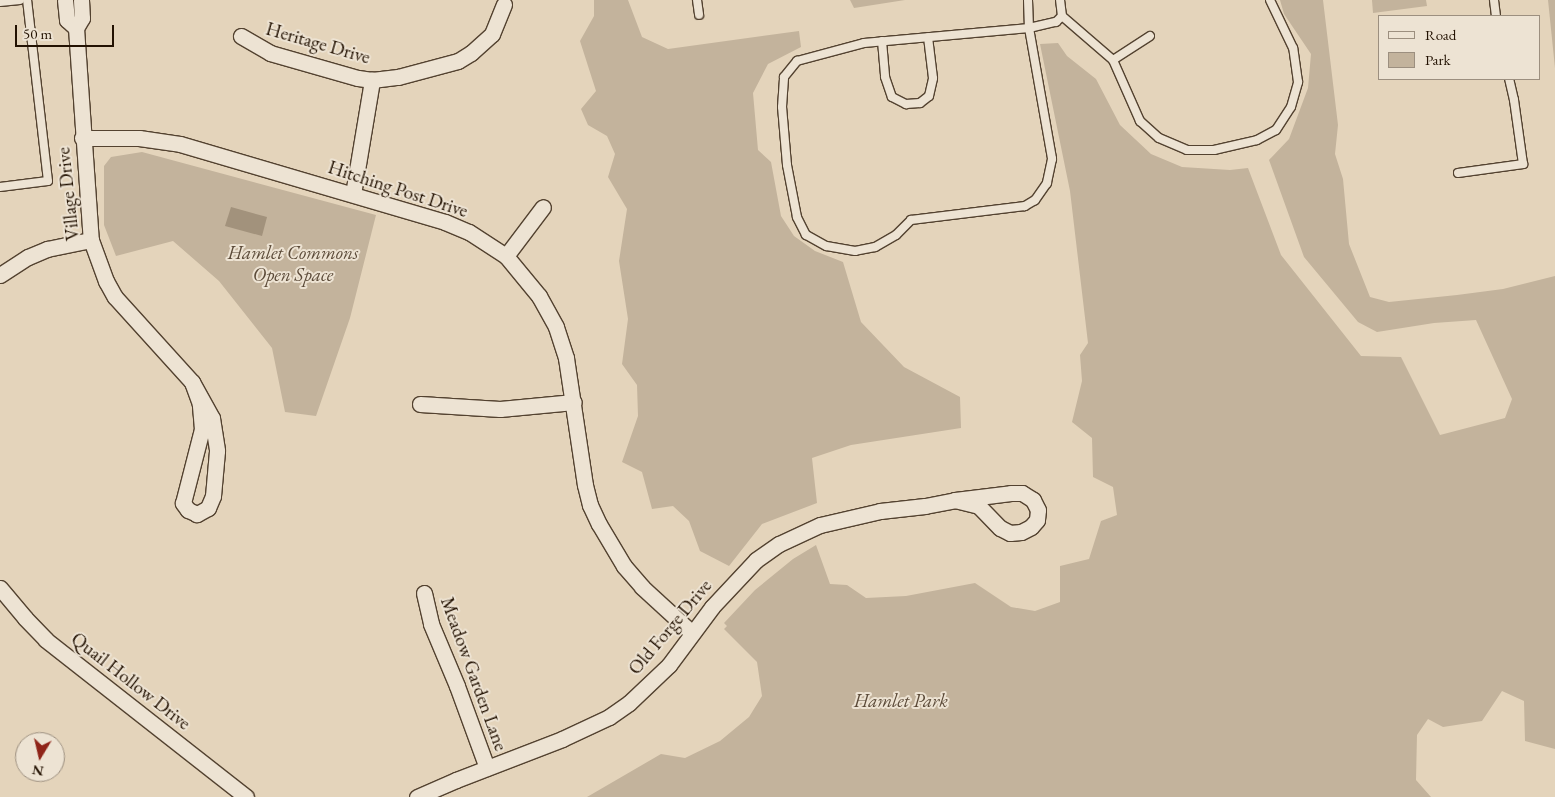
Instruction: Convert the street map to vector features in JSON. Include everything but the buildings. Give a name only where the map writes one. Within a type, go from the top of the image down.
[{"type":"street","name":"Village Drive","points":[[66,0],[67,20],[76,28]]},
{"type":"street","name":"Village Drive","points":[[81,0],[82,18],[76,28],[82,138],[91,240],[106,281],[115,297],[192,382],[212,418],[217,451],[211,502],[205,511],[197,514],[188,510],[184,503],[202,429],[200,404],[192,382]]},
{"type":"street","name":"Heritage Drive","points":[[241,36],[270,54],[358,78],[372,80],[420,73],[458,61],[472,53],[492,34],[504,4]]},
{"type":"street","points":[[353,194],[372,80]]},
{"type":"street","name":"Hitching Post Drive","points":[[82,138],[139,138],[180,144],[445,222],[469,232],[506,256],[523,274],[550,312],[566,358],[585,486],[590,505],[602,532],[624,566],[642,587],[692,634]]},
{"type":"street","points":[[506,256],[543,207]]},
{"type":"street","points":[[0,275],[28,257],[47,250],[91,240]]},
{"type":"street","points":[[420,404],[500,409],[574,402]]},
{"type":"street","name":"Old Forge Drive","points":[[417,797],[562,739],[609,717],[630,703],[668,665],[712,607],[756,560],[779,544],[820,525],[880,511],[955,500],[1022,493],[1033,500],[1038,510],[1037,520],[1031,527],[1021,532],[1010,533],[1000,528],[979,506],[955,500]]},
{"type":"street","name":"Quail Hollow Drive","points":[[0,588],[46,640],[246,797]]},
{"type":"street","name":"Meadow Garden Lane","points":[[424,593],[431,624],[458,686],[487,768]]},
{"type":"lane","points":[[0,2],[20,0]]},
{"type":"lane","points":[[0,187],[48,182],[27,0]]},
{"type":"lane","points":[[697,0],[699,14]]},
{"type":"lane","points":[[1028,0],[1029,28],[1052,159],[1047,183],[1035,200],[1025,206],[911,220],[896,235],[875,247],[855,251],[826,246],[806,235],[796,217],[787,166],[782,107],[784,78],[797,61],[829,51],[882,41],[1029,28],[1056,22],[1062,16]]},
{"type":"lane","points":[[1060,0],[1062,16],[1112,60],[1140,121],[1159,138],[1187,150],[1214,150],[1257,140],[1276,130],[1291,107],[1298,82],[1294,48],[1270,0]]},
{"type":"lane","points":[[1494,0],[1496,15]]},
{"type":"lane","points":[[1112,60],[1150,36]]},
{"type":"lane","points":[[882,41],[886,77],[892,97],[906,104],[920,103],[929,96],[933,78],[928,37]]},
{"type":"lane","points":[[1458,173],[1523,164],[1509,80]]},
{"type":"green space","points":[[594,0],[628,0],[642,37],[668,49],[799,31],[801,47],[768,64],[753,93],[758,150],[771,162],[781,216],[794,236],[815,251],[843,262],[861,322],[904,367],[960,397],[961,428],[851,445],[812,458],[817,503],[762,524],[729,566],[700,551],[689,521],[673,506],[652,509],[642,472],[622,462],[638,416],[637,385],[622,364],[628,319],[619,261],[627,209],[608,177],[615,154],[607,136],[588,125],[581,109],[596,91],[580,41],[594,16]]},
{"type":"green space","points":[[850,0],[905,0],[854,8]]},
{"type":"green space","name":"Hamlet Park","points":[[1280,0],[1323,0],[1338,125],[1335,154],[1343,179],[1349,244],[1370,297],[1389,302],[1457,295],[1503,289],[1555,276],[1555,749],[1525,741],[1524,701],[1502,691],[1482,721],[1443,727],[1428,719],[1417,735],[1416,780],[1431,797],[587,797],[661,754],[685,758],[720,741],[749,717],[762,696],[757,662],[724,629],[727,626],[724,623],[755,590],[793,559],[816,545],[830,584],[847,585],[866,598],[906,596],[975,583],[1011,607],[1035,611],[1060,602],[1060,566],[1089,559],[1101,521],[1117,515],[1113,487],[1093,477],[1092,438],[1072,422],[1082,381],[1080,355],[1088,343],[1070,191],[1040,44],[1058,43],[1067,56],[1096,79],[1120,125],[1151,154],[1182,167],[1230,170],[1248,168],[1281,255],[1361,356],[1401,357],[1440,435],[1505,418],[1512,399],[1476,320],[1434,323],[1377,332],[1358,322],[1304,257],[1269,160],[1289,139],[1308,88],[1311,54],[1284,14]]},
{"type":"green space","points":[[1372,0],[1426,0],[1427,6],[1373,13]]},
{"type":"green space","points":[[1548,0],[1555,0],[1555,68]]},
{"type":"green space","name":"Hamlet Commons Open Space","points":[[142,152],[376,215],[350,318],[316,416],[285,412],[272,348],[219,281],[173,241],[116,256],[104,225],[104,166],[111,157]]},
{"type":"shaded area","points":[[231,207],[267,217],[262,236],[225,226]]}]
